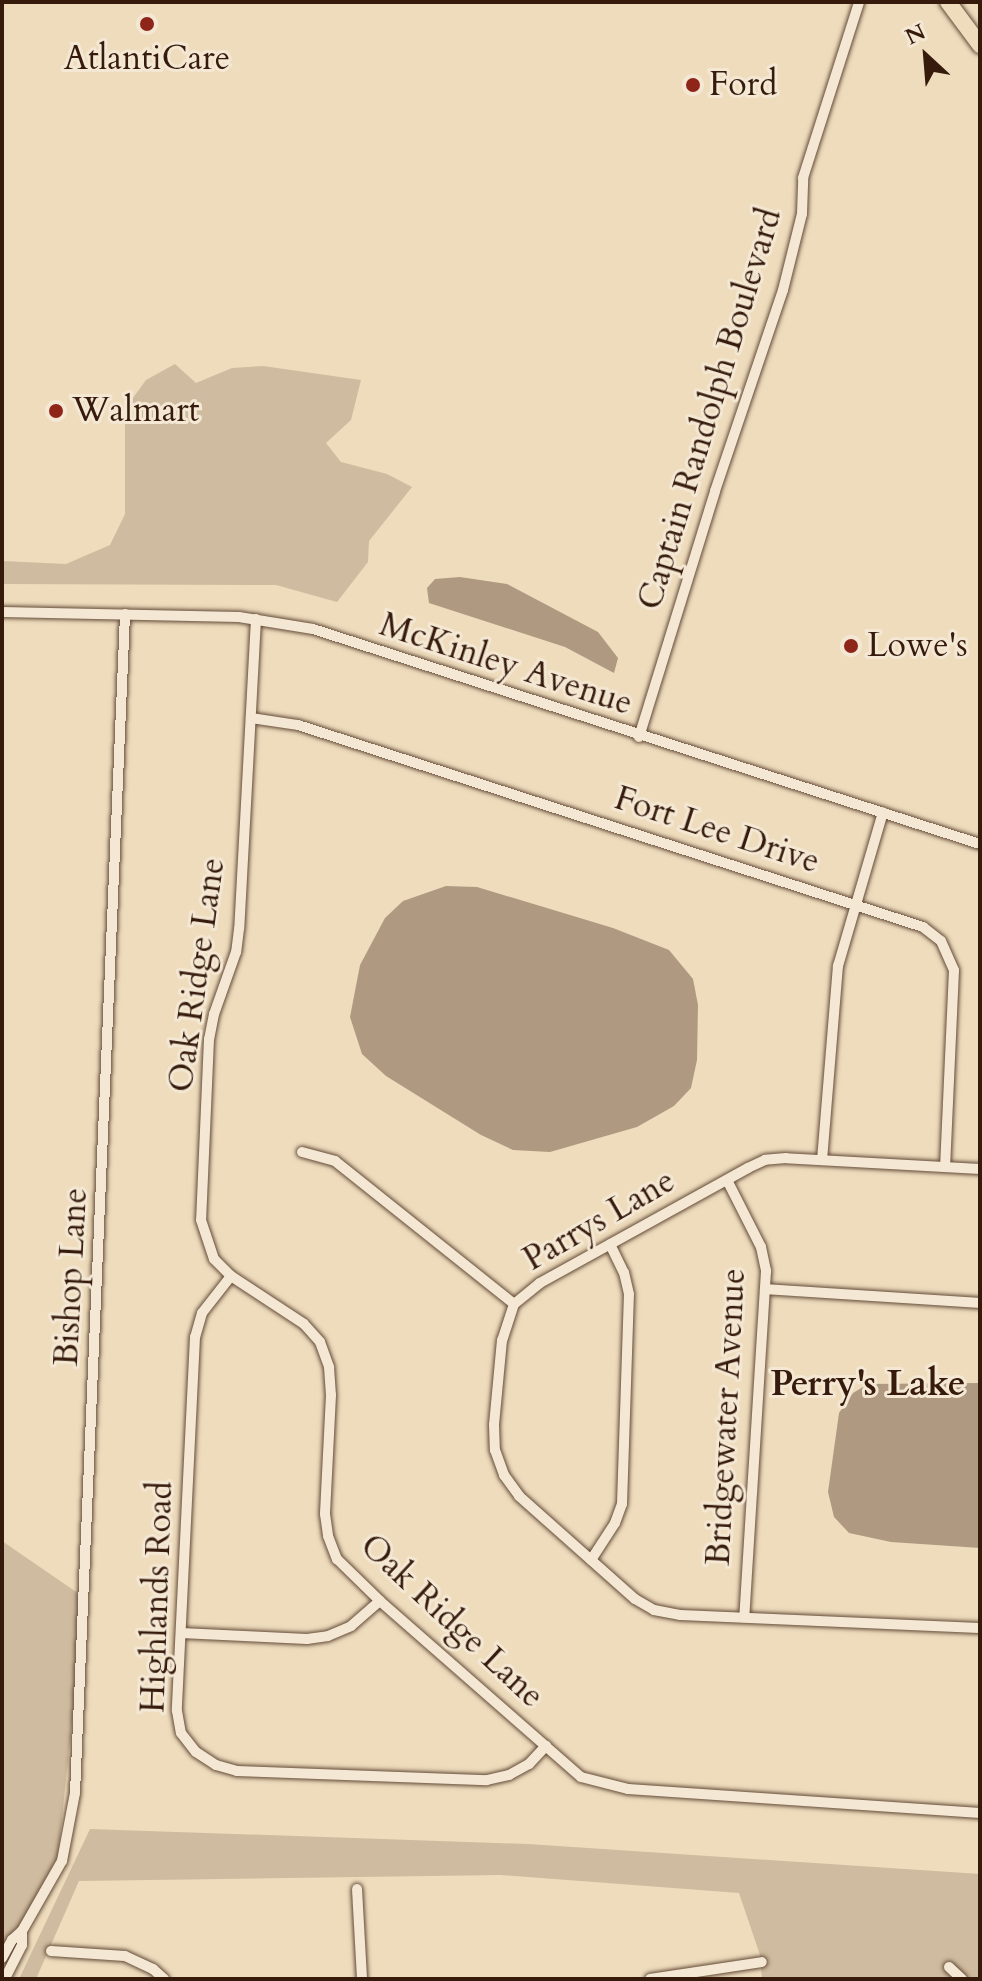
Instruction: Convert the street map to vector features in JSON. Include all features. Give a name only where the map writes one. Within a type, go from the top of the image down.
[{"type":"highway","points":[[948,2],[980,45]]},
{"type":"street","name":"Captain Randolph Boulevard","points":[[639,737],[715,491],[783,290],[802,214],[803,178],[859,3]]},
{"type":"street","name":"McKinley Avenue","points":[[2,612],[256,619],[313,629],[639,737],[980,844]]},
{"type":"street","name":"Bishop Lane","points":[[2,1958],[12,1940],[22,1931],[62,1861],[75,1793],[125,614]]},
{"type":"street","name":"Oak Ridge Lane","points":[[256,619],[236,952],[214,1014],[209,1039],[201,1212],[207,1246],[231,1276],[304,1324],[320,1342],[329,1367],[331,1395],[325,1514],[328,1536],[337,1559],[380,1601],[581,1777],[628,1789],[980,1813]]},
{"type":"street","name":"Fort Lee Drive","points":[[251,718],[298,725],[923,927],[941,941],[954,970],[945,1167]]},
{"type":"street","points":[[822,1160],[834,992],[883,812]]},
{"type":"street","points":[[302,1152],[335,1161],[514,1304]]},
{"type":"street","name":"Parrys Lane","points":[[980,1169],[765,1160],[540,1283],[514,1304],[502,1340],[495,1450],[504,1475],[519,1496],[635,1599],[654,1610],[680,1615],[980,1628]]},
{"type":"street","name":"Bridgewater Avenue","points":[[727,1180],[761,1247],[766,1271],[744,1617]]},
{"type":"street","points":[[591,1560],[615,1523],[622,1504],[629,1294],[624,1273],[610,1244]]},
{"type":"street","name":"Highlands Road","points":[[231,1276],[202,1313],[195,1337],[177,1711],[181,1733],[196,1752],[216,1765],[237,1771],[487,1780],[529,1764],[546,1746]]},
{"type":"street","points":[[765,1289],[980,1303]]},
{"type":"street","points":[[181,1633],[307,1639],[328,1636],[351,1626],[380,1601]]},
{"type":"street","points":[[357,1889],[362,1979]]},
{"type":"street","name":"Bishop Lane","points":[[5,1979],[22,1945],[22,1931]]},
{"type":"street","points":[[51,1951],[125,1956],[153,1969],[164,1979]]},
{"type":"street","points":[[650,1979],[762,1962]]},
{"type":"street","points":[[949,1967],[962,1979]]},
{"type":"shaded area","points":[[175,364],[196,383],[232,368],[263,366],[361,380],[351,420],[326,443],[341,462],[387,474],[412,487],[369,541],[368,562],[337,602],[276,585],[2,584],[2,561],[66,564],[110,545],[125,514],[125,409],[146,380]]},
{"type":"shaded area","points":[[460,577],[507,584],[598,632],[618,658],[614,673],[565,647],[429,603],[427,588],[435,579]]},
{"type":"shaded area","points":[[446,886],[477,887],[613,928],[669,950],[693,979],[698,1005],[697,1060],[691,1088],[674,1106],[637,1127],[550,1152],[513,1150],[481,1135],[386,1076],[362,1054],[350,1017],[360,965],[385,918],[403,901]]},
{"type":"shaded area","points":[[980,1383],[980,1548],[891,1542],[849,1533],[834,1517],[828,1492],[839,1413],[853,1393],[868,1384]]},
{"type":"shaded area","points":[[2,1541],[85,1598],[58,1856],[2,1962]]},
{"type":"shaded area","points":[[90,1829],[528,1844],[980,1874],[980,1979],[762,1979],[760,1955],[739,1893],[500,1875],[79,1881],[36,1979],[19,1979]]},
{"type":"place","name":"AtlantiCare","points":[[147,24]]},
{"type":"place","name":"Ford","points":[[693,85]]},
{"type":"place","name":"Walmart","points":[[56,411]]},
{"type":"place","name":"Lowe's","points":[[851,646]]},
{"type":"district","name":"Perry's Lake","points":[[868,1384]]}]
